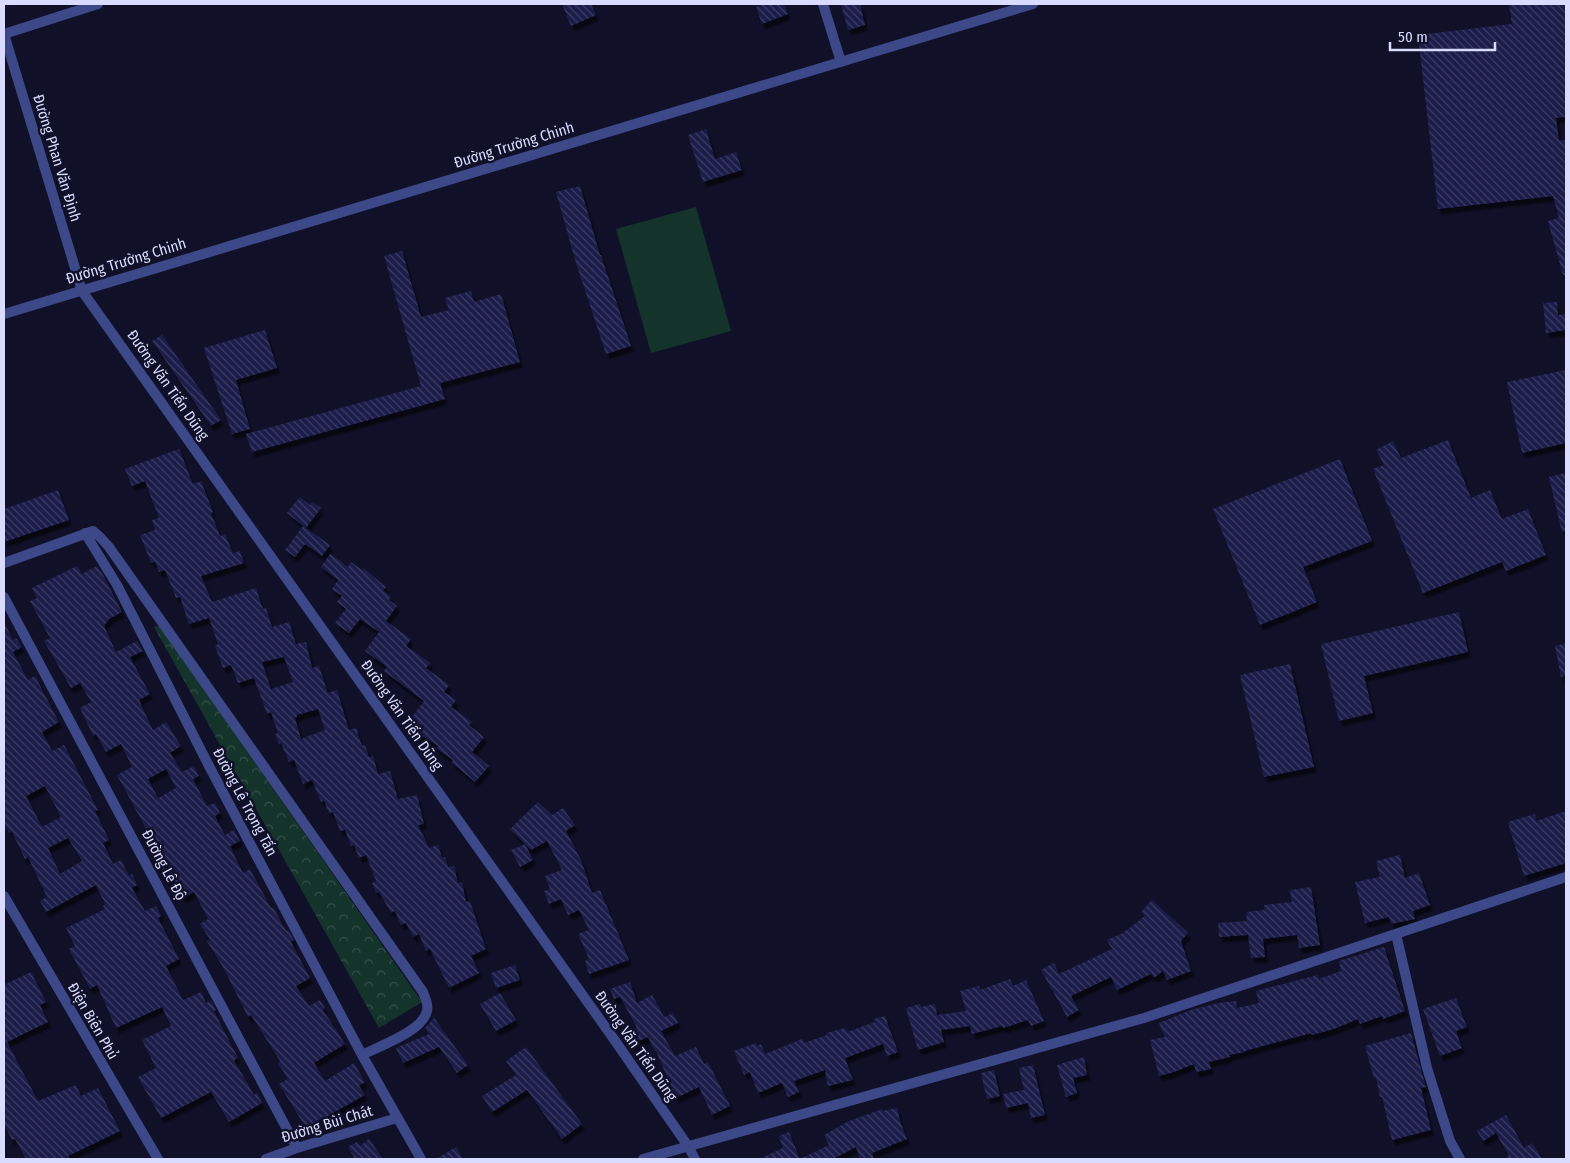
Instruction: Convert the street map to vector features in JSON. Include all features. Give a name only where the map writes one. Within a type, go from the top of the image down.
[{"type":"street","points":[[4,34],[98,4]]},
{"type":"street","points":[[823,4],[841,62]]},
{"type":"street","name":"Đường Trường Chinh","points":[[4,314],[1033,4]]},
{"type":"street","name":"Đường Phan Văn Định","points":[[4,34],[82,290]]},
{"type":"street","name":"Đường Văn Tiến Dũng","points":[[82,290],[605,1026],[695,1159]]},
{"type":"street","points":[[4,563],[94,532],[100,536],[109,548],[423,992],[428,1005],[422,1022],[414,1029],[362,1055]]},
{"type":"street","name":"Đường Lê Trọng Tấn","points":[[85,534],[117,584],[204,757],[362,1055],[421,1159]]},
{"type":"street","name":"Đường Lê Độ","points":[[4,597],[297,1148]]},
{"type":"street","points":[[643,1159],[1144,1018],[1566,877]]},
{"type":"street","name":"Điện Biên Phủ","points":[[4,896],[124,1104],[158,1159]]},
{"type":"street","points":[[1396,934],[1428,1068],[1450,1141],[1460,1159]]},
{"type":"street","name":"Đường Bùi Chát","points":[[266,1159],[397,1118]]},
{"type":"green space","points":[[696,207],[731,331],[651,353],[616,229]]},
{"type":"green space","points":[[159,625],[422,1002],[379,1028],[154,627]]},
{"type":"building","points":[[562,4],[591,4],[596,15],[571,26]]},
{"type":"building","points":[[765,4],[784,4],[788,14],[762,24],[756,7]]},
{"type":"building","points":[[841,4],[860,4],[865,25],[848,30]]},
{"type":"building","points":[[1509,4],[1566,4],[1566,117],[1556,118],[1559,140],[1566,140],[1566,275],[1563,275],[1548,221],[1559,218],[1553,196],[1438,209],[1418,35],[1512,24]]},
{"type":"building","points":[[706,129],[715,159],[736,152],[742,170],[703,182],[688,135]]},
{"type":"building","points":[[580,186],[600,255],[631,346],[606,354],[576,263],[556,192]]},
{"type":"building","points":[[402,251],[421,317],[449,310],[445,298],[471,291],[474,302],[501,294],[520,362],[440,383],[445,399],[252,452],[246,434],[421,386],[384,256]]},
{"type":"building","points":[[1557,302],[1558,315],[1566,314],[1566,330],[1546,333],[1543,303]]},
{"type":"building","points":[[265,330],[277,368],[236,380],[250,429],[232,434],[204,348]]},
{"type":"building","points":[[162,335],[221,420],[211,426],[152,341]]},
{"type":"building","points":[[1566,370],[1566,443],[1522,453],[1507,382]]},
{"type":"building","points":[[1448,440],[1471,498],[1490,490],[1502,519],[1528,509],[1546,555],[1506,571],[1502,562],[1423,593],[1373,469],[1384,465],[1376,450],[1393,441],[1401,458]]},
{"type":"building","points":[[179,449],[193,484],[201,481],[220,536],[225,534],[233,553],[240,551],[244,563],[201,576],[212,602],[256,588],[263,609],[266,608],[272,627],[289,622],[296,644],[306,642],[312,668],[319,666],[328,693],[337,690],[349,730],[356,728],[362,746],[365,745],[369,757],[373,756],[378,774],[390,771],[398,799],[417,795],[424,824],[418,825],[429,848],[438,845],[442,858],[445,857],[448,867],[454,866],[458,883],[462,882],[466,902],[470,901],[486,949],[471,956],[479,973],[449,988],[430,949],[426,951],[419,934],[413,937],[406,923],[401,925],[395,911],[391,913],[379,892],[376,893],[372,883],[376,881],[366,855],[359,858],[354,845],[351,846],[345,830],[340,831],[333,812],[329,813],[324,801],[321,802],[312,780],[303,784],[294,760],[289,762],[275,734],[278,733],[271,712],[267,714],[254,678],[238,683],[231,665],[223,668],[215,646],[218,644],[209,618],[189,624],[180,597],[176,598],[165,570],[159,572],[155,562],[151,563],[140,535],[155,530],[152,520],[159,518],[145,481],[132,486],[125,469]],"holes":[[[284,657],[293,682],[271,689],[262,662]],[[318,709],[325,730],[301,739],[295,718],[297,715]]]},
{"type":"building","points":[[1340,459],[1372,541],[1303,567],[1317,602],[1260,625],[1213,509]]},
{"type":"building","points":[[1566,473],[1566,531],[1562,532],[1549,477]]},
{"type":"building","points":[[58,490],[69,520],[4,542],[4,509]]},
{"type":"building","points":[[300,497],[310,505],[312,502],[321,508],[306,528],[330,545],[322,556],[305,544],[295,557],[285,550],[303,526],[287,513]]},
{"type":"building","points":[[330,554],[348,567],[351,562],[362,570],[363,568],[386,587],[383,590],[391,597],[389,600],[397,606],[386,621],[411,639],[406,646],[430,663],[426,668],[449,685],[444,692],[456,700],[451,707],[472,722],[469,725],[484,737],[472,752],[489,766],[475,782],[451,762],[453,760],[436,748],[438,746],[418,733],[420,730],[409,721],[424,701],[384,671],[387,667],[365,651],[379,632],[360,619],[349,633],[335,623],[346,609],[337,602],[342,596],[332,589],[338,580],[321,567]]},
{"type":"building","points":[[77,566],[82,574],[97,566],[103,575],[122,612],[109,619],[104,626],[116,652],[137,641],[143,651],[130,657],[150,694],[139,700],[153,730],[166,722],[181,746],[170,753],[182,772],[194,766],[199,776],[193,779],[207,806],[215,803],[220,813],[215,816],[225,835],[234,830],[240,841],[230,846],[243,873],[250,869],[271,908],[273,907],[286,931],[288,930],[294,940],[291,942],[310,978],[296,986],[309,1006],[320,1000],[325,1008],[323,1010],[345,1044],[314,1063],[325,1081],[354,1063],[365,1082],[359,1086],[365,1095],[306,1128],[279,1084],[288,1079],[278,1063],[280,1061],[251,1015],[248,1017],[224,969],[207,941],[210,940],[200,924],[208,919],[194,892],[183,898],[172,878],[166,881],[157,863],[147,841],[151,838],[117,775],[132,767],[121,744],[106,752],[96,734],[93,736],[80,708],[91,702],[80,683],[71,688],[44,641],[50,638],[30,601],[37,598],[32,588]],"holes":[[[166,769],[176,788],[158,798],[148,779]]]},
{"type":"building","points":[[1459,612],[1468,652],[1364,676],[1373,713],[1339,721],[1321,644]]},
{"type":"building","points":[[4,622],[13,640],[16,638],[22,647],[13,652],[28,680],[35,676],[59,722],[42,732],[52,751],[64,745],[98,810],[95,811],[109,840],[103,843],[113,864],[121,860],[129,876],[132,874],[137,885],[132,888],[145,911],[156,906],[161,916],[158,918],[179,959],[166,966],[183,1000],[201,992],[206,1003],[211,1001],[216,1010],[214,1011],[238,1058],[234,1060],[254,1095],[257,1093],[262,1103],[229,1122],[211,1092],[161,1118],[138,1077],[156,1068],[142,1040],[171,1026],[162,1007],[116,1028],[97,985],[90,989],[69,949],[75,946],[66,928],[105,909],[103,906],[105,904],[96,885],[46,912],[40,901],[47,897],[28,857],[25,859],[12,832],[9,833],[4,822]],"holes":[[[45,786],[61,817],[42,827],[26,796]],[[68,838],[82,861],[60,874],[48,848]]]},
{"type":"building","points":[[1566,643],[1566,676],[1561,677],[1555,646]]},
{"type":"building","points":[[1290,664],[1314,767],[1264,777],[1240,675]]},
{"type":"building","points":[[538,802],[552,815],[563,808],[575,825],[566,831],[581,860],[592,893],[600,890],[629,960],[589,974],[585,961],[589,959],[578,934],[589,930],[579,910],[568,915],[561,899],[549,904],[544,891],[550,889],[545,876],[562,870],[547,841],[531,850],[510,829]]},
{"type":"building","points":[[1566,811],[1566,863],[1524,876],[1508,822],[1535,814],[1536,821]]},
{"type":"building","points":[[525,844],[533,860],[520,867],[511,850]]},
{"type":"building","points":[[1400,855],[1405,878],[1419,873],[1430,905],[1413,911],[1415,919],[1391,924],[1389,917],[1365,923],[1355,882],[1380,877],[1376,861]]},
{"type":"building","points":[[1311,887],[1320,945],[1299,948],[1297,935],[1263,939],[1265,957],[1251,958],[1248,935],[1219,937],[1218,923],[1247,921],[1246,912],[1265,910],[1264,905],[1292,902],[1290,890]]},
{"type":"building","points":[[1152,900],[1188,933],[1181,941],[1191,971],[1167,980],[1163,971],[1154,978],[1151,974],[1117,990],[1111,977],[1071,996],[1079,1010],[1067,1017],[1041,970],[1054,963],[1059,974],[1112,949],[1107,940],[1123,933],[1145,916],[1141,912]]},
{"type":"building","points":[[1384,947],[1405,1011],[1383,1019],[1382,1016],[1360,1024],[1358,1019],[1334,1029],[1312,1035],[1311,1033],[1229,1055],[1230,1057],[1209,1062],[1211,1069],[1196,1072],[1194,1064],[1159,1076],[1150,1040],[1165,1037],[1159,1023],[1191,1010],[1218,1003],[1236,1001],[1237,1008],[1259,1003],[1256,991],[1318,975],[1319,979],[1341,971],[1339,961]]},
{"type":"building","points":[[515,965],[520,980],[496,988],[491,973]]},
{"type":"building","points":[[31,972],[46,1002],[40,1005],[48,1022],[7,1042],[38,1101],[76,1085],[81,1096],[98,1088],[120,1131],[68,1156],[70,1159],[26,1159],[15,1139],[12,1140],[4,1124],[4,985]]},
{"type":"building","points":[[1010,979],[1013,986],[1026,980],[1044,1021],[1031,1026],[1028,1020],[1003,1028],[1002,1026],[972,1034],[970,1026],[941,1030],[944,1042],[918,1050],[906,1008],[920,1004],[921,1007],[935,1004],[937,1015],[966,1011],[960,991],[979,986],[980,990]]},
{"type":"building","points":[[630,982],[637,1003],[652,995],[664,1017],[673,1013],[678,1023],[661,1031],[675,1056],[696,1047],[704,1064],[708,1062],[730,1106],[712,1115],[699,1087],[676,1098],[648,1037],[634,1043],[629,1032],[637,1028],[620,997],[614,999],[610,989]]},
{"type":"building","points":[[500,993],[516,1020],[496,1031],[480,1004]]},
{"type":"building","points":[[1456,998],[1467,1027],[1456,1031],[1462,1048],[1440,1056],[1423,1009]]},
{"type":"building","points":[[885,1016],[898,1052],[887,1056],[883,1044],[845,1058],[853,1080],[828,1086],[825,1070],[794,1081],[799,1092],[788,1097],[782,1083],[758,1093],[750,1072],[744,1075],[734,1051],[756,1043],[757,1046],[761,1044],[765,1054],[802,1039],[804,1043],[827,1035],[826,1033],[845,1028],[847,1032],[875,1022],[874,1019]]},
{"type":"building","points":[[434,1018],[468,1065],[457,1073],[439,1047],[403,1063],[396,1048],[429,1034],[425,1028]]},
{"type":"building","points":[[1411,1033],[1426,1087],[1421,1088],[1431,1130],[1392,1140],[1382,1097],[1380,1097],[1376,1078],[1374,1078],[1365,1046]]},
{"type":"building","points":[[526,1047],[582,1124],[562,1139],[527,1090],[492,1112],[482,1096],[516,1075],[506,1061]]},
{"type":"building","points":[[1084,1057],[1087,1075],[1073,1078],[1077,1093],[1066,1097],[1057,1065]]},
{"type":"building","points":[[1033,1065],[1045,1115],[1031,1118],[1028,1103],[1006,1108],[1003,1094],[1024,1090],[1019,1068]]},
{"type":"building","points":[[994,1070],[1000,1096],[987,1099],[981,1073]]},
{"type":"building","points":[[897,1108],[907,1139],[872,1153],[874,1159],[860,1159],[856,1147],[833,1159],[800,1159],[829,1145],[824,1135],[849,1121],[882,1109],[883,1111]]},
{"type":"building","points":[[1506,1115],[1524,1148],[1532,1143],[1542,1159],[1504,1159],[1509,1156],[1496,1133],[1483,1141],[1477,1131]]},
{"type":"building","points":[[789,1132],[800,1159],[759,1159],[783,1148],[779,1136]]},
{"type":"building","points":[[369,1139],[383,1159],[355,1159],[348,1147],[357,1142],[360,1146]]},
{"type":"building","points":[[456,1147],[463,1159],[436,1159]]}]
